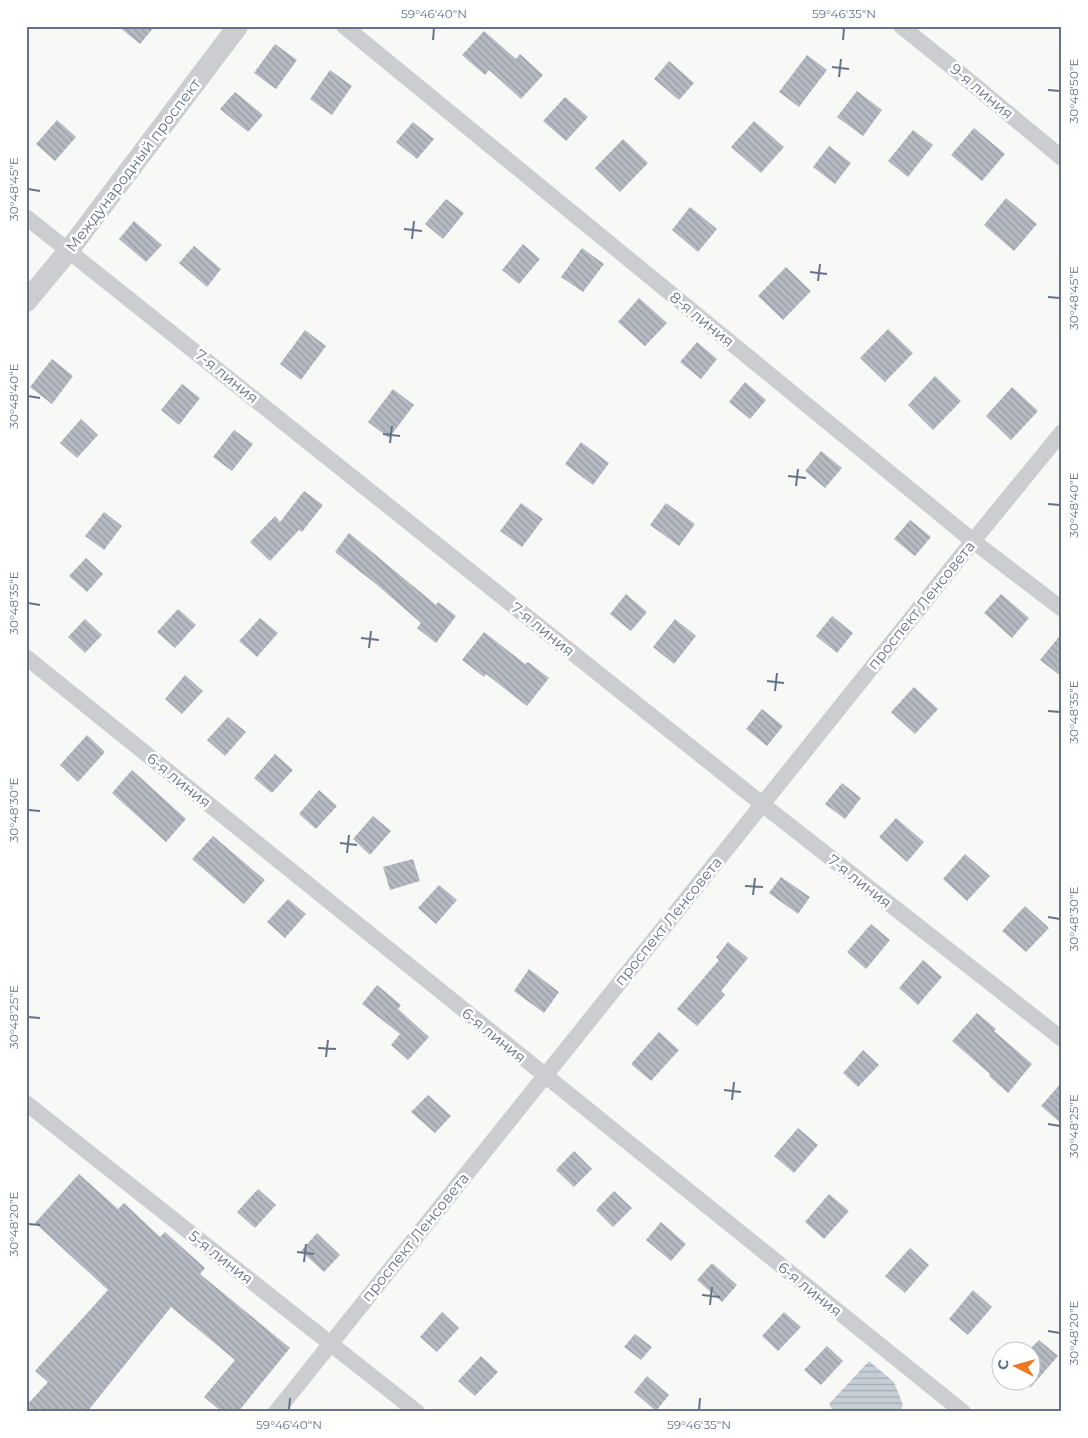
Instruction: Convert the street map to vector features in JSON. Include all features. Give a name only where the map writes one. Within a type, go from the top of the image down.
[{"type":"street","name":"Международный проспект","points":[[26,302],[69,250],[238,26]]},
{"type":"street","name":"8-я линия","points":[[344,26],[973,541],[1062,609]]},
{"type":"street","name":"9-я линия","points":[[901,26],[962,74],[1062,158]]},
{"type":"street","name":"7-я линия","points":[[26,217],[762,804],[1062,1039]]},
{"type":"street","name":"проспект Ленсовета","points":[[276,1412],[1062,432]]},
{"type":"street","name":"6-я линия","points":[[26,657],[963,1412]]},
{"type":"street","name":"5-я линия","points":[[26,1103],[417,1412]]},
{"type":"shaded area","points":[[869,1361],[894,1382],[903,1405],[900,1412],[834,1412],[829,1404]]},
{"type":"building","points":[[118,26],[155,26],[140,44]]},
{"type":"building","points":[[484,31],[516,59],[520,54],[543,75],[521,99],[489,70],[485,75],[462,55]]},
{"type":"building","points":[[275,44],[297,60],[276,89],[254,73]]},
{"type":"building","points":[[807,55],[827,70],[799,107],[779,92]]},
{"type":"building","points":[[669,61],[694,83],[679,100],[654,79]]},
{"type":"building","points":[[330,70],[352,86],[332,115],[310,99]]},
{"type":"building","points":[[857,91],[882,110],[863,136],[837,117]]},
{"type":"building","points":[[235,92],[263,115],[248,132],[220,109]]},
{"type":"building","points":[[565,97],[588,117],[566,141],[543,121]]},
{"type":"building","points":[[57,120],[76,137],[55,161],[36,144]]},
{"type":"building","points":[[754,121],[784,147],[761,173],[731,147]]},
{"type":"building","points":[[413,122],[434,139],[417,159],[396,142]]},
{"type":"building","points":[[974,128],[1005,154],[982,181],[951,155]]},
{"type":"building","points":[[913,130],[933,145],[908,177],[888,161]]},
{"type":"building","points":[[623,139],[648,163],[620,192],[595,168]]},
{"type":"building","points":[[829,146],[851,163],[835,184],[813,167]]},
{"type":"building","points":[[1006,198],[1037,224],[1014,251],[984,225]]},
{"type":"building","points":[[446,199],[464,213],[443,239],[425,224]]},
{"type":"building","points":[[690,207],[717,229],[698,252],[672,230]]},
{"type":"building","points":[[134,221],[162,245],[146,262],[119,239]]},
{"type":"building","points":[[523,244],[540,259],[519,284],[502,270]]},
{"type":"building","points":[[194,246],[221,269],[207,287],[179,263]]},
{"type":"building","points":[[582,248],[604,264],[583,292],[561,277]]},
{"type":"building","points":[[786,267],[811,291],[783,320],[758,296]]},
{"type":"building","points":[[639,298],[667,323],[645,346],[618,322]]},
{"type":"building","points":[[888,329],[913,353],[885,382],[860,358]]},
{"type":"building","points":[[305,330],[326,346],[301,380],[280,364]]},
{"type":"building","points":[[697,342],[717,359],[701,379],[680,362]]},
{"type":"building","points":[[52,359],[73,376],[52,404],[30,387]]},
{"type":"building","points":[[935,376],[961,401],[933,430],[908,405]]},
{"type":"building","points":[[745,382],[766,400],[750,419],[729,402]]},
{"type":"building","points":[[182,384],[200,398],[179,425],[161,410]]},
{"type":"building","points":[[1012,387],[1038,411],[1011,440],[986,416]]},
{"type":"building","points":[[393,389],[414,405],[389,438],[368,422]]},
{"type":"building","points":[[81,419],[98,435],[77,458],[60,443]]},
{"type":"building","points":[[234,430],[253,444],[232,471],[213,457]]},
{"type":"building","points":[[581,442],[609,463],[593,485],[565,464]]},
{"type":"building","points":[[821,451],[842,468],[825,488],[805,471]]},
{"type":"building","points":[[304,491],[323,505],[302,532],[299,530],[270,561],[250,542],[275,516],[280,522]]},
{"type":"building","points":[[521,503],[543,519],[522,547],[500,531]]},
{"type":"building","points":[[666,503],[695,524],[679,546],[650,525]]},
{"type":"building","points":[[104,512],[122,526],[104,550],[85,536]]},
{"type":"building","points":[[910,520],[931,537],[915,556],[894,539]]},
{"type":"building","points":[[349,533],[436,605],[438,602],[456,616],[436,643],[417,628],[421,623],[335,552]]},
{"type":"building","points":[[86,558],[103,574],[87,592],[69,576]]},
{"type":"building","points":[[626,594],[647,612],[631,631],[610,614]]},
{"type":"building","points":[[1001,594],[1029,618],[1012,638],[984,613]]},
{"type":"building","points":[[178,609],[196,625],[175,648],[157,632]]},
{"type":"building","points":[[832,616],[853,633],[837,653],[816,636]]},
{"type":"building","points":[[260,618],[278,633],[257,657],[239,641]]},
{"type":"building","points":[[85,619],[102,635],[85,653],[68,637]]},
{"type":"building","points":[[675,619],[696,636],[674,664],[653,647]]},
{"type":"building","points":[[484,632],[525,664],[528,662],[549,678],[527,706],[486,674],[484,677],[462,660]]},
{"type":"building","points":[[1062,633],[1062,677],[1040,660]]},
{"type":"building","points":[[185,675],[203,691],[182,714],[165,699]]},
{"type":"building","points":[[914,687],[938,709],[915,734],[891,712]]},
{"type":"building","points":[[762,709],[783,726],[767,746],[746,729]]},
{"type":"building","points":[[228,717],[246,732],[225,756],[207,740]]},
{"type":"building","points":[[87,735],[105,752],[78,782],[60,765]]},
{"type":"building","points":[[275,754],[293,770],[272,793],[254,778]]},
{"type":"building","points":[[132,770],[186,819],[166,842],[112,793]]},
{"type":"building","points":[[842,783],[861,798],[845,819],[825,804]]},
{"type":"building","points":[[319,790],[337,806],[316,829],[299,814]]},
{"type":"building","points":[[373,816],[391,831],[370,855],[353,839]]},
{"type":"building","points":[[896,818],[924,842],[907,862],[879,837]]},
{"type":"building","points":[[213,836],[265,880],[244,904],[192,859]]},
{"type":"building","points":[[965,854],[990,876],[967,901],[943,879]]},
{"type":"building","points":[[413,859],[420,881],[390,890],[383,867]]},
{"type":"building","points":[[781,877],[810,897],[798,914],[769,893]]},
{"type":"building","points":[[439,885],[457,900],[436,924],[418,908]]},
{"type":"building","points":[[288,899],[306,914],[285,938],[267,922]]},
{"type":"building","points":[[1025,906],[1049,928],[1026,952],[1002,931]]},
{"type":"building","points":[[871,924],[890,940],[866,969],[847,952]]},
{"type":"building","points":[[728,942],[748,958],[721,991],[725,995],[697,1026],[677,1009],[719,960],[716,957]]},
{"type":"building","points":[[923,960],[942,977],[918,1005],[899,988]]},
{"type":"building","points":[[529,969],[559,992],[544,1013],[514,991]]},
{"type":"building","points":[[377,985],[401,1005],[398,1009],[429,1037],[408,1060],[391,1045],[400,1034],[362,1004]]},
{"type":"building","points":[[977,1013],[996,1029],[994,1031],[1032,1064],[1008,1093],[989,1076],[990,1074],[952,1041]]},
{"type":"building","points":[[659,1032],[679,1050],[651,1081],[631,1064]]},
{"type":"building","points":[[863,1050],[879,1065],[858,1087],[843,1073]]},
{"type":"building","points":[[1062,1082],[1062,1124],[1041,1106]]},
{"type":"building","points":[[428,1095],[451,1116],[435,1133],[411,1112]]},
{"type":"building","points":[[798,1128],[818,1145],[794,1173],[774,1156]]},
{"type":"building","points":[[574,1151],[592,1169],[574,1187],[556,1170]]},
{"type":"building","points":[[79,1174],[118,1209],[124,1203],[160,1237],[165,1232],[205,1268],[200,1274],[290,1348],[238,1412],[222,1412],[204,1397],[235,1360],[171,1307],[87,1412],[26,1412],[26,1406],[48,1382],[35,1371],[108,1290],[35,1223]]},
{"type":"building","points":[[258,1189],[276,1205],[255,1228],[237,1212]]},
{"type":"building","points":[[614,1191],[632,1208],[613,1227],[596,1210]]},
{"type":"building","points":[[829,1194],[849,1211],[824,1239],[805,1222]]},
{"type":"building","points":[[661,1222],[686,1244],[671,1261],[646,1240]]},
{"type":"building","points":[[317,1233],[340,1255],[324,1272],[301,1251]]},
{"type":"building","points":[[910,1248],[929,1265],[905,1293],[885,1276]]},
{"type":"building","points":[[712,1263],[737,1285],[722,1302],[697,1280]]},
{"type":"building","points":[[973,1290],[992,1307],[968,1335],[949,1319]]},
{"type":"building","points":[[442,1312],[459,1328],[437,1352],[420,1337]]},
{"type":"building","points":[[784,1312],[801,1327],[778,1351],[762,1336]]},
{"type":"building","points":[[635,1334],[652,1347],[641,1360],[624,1347]]},
{"type":"building","points":[[1040,1341],[1058,1356],[1040,1377]]},
{"type":"building","points":[[827,1346],[843,1361],[821,1385],[804,1370]]},
{"type":"building","points":[[481,1356],[498,1372],[475,1396],[458,1381]]},
{"type":"building","points":[[647,1376],[669,1395],[656,1411],[634,1392]]}]
